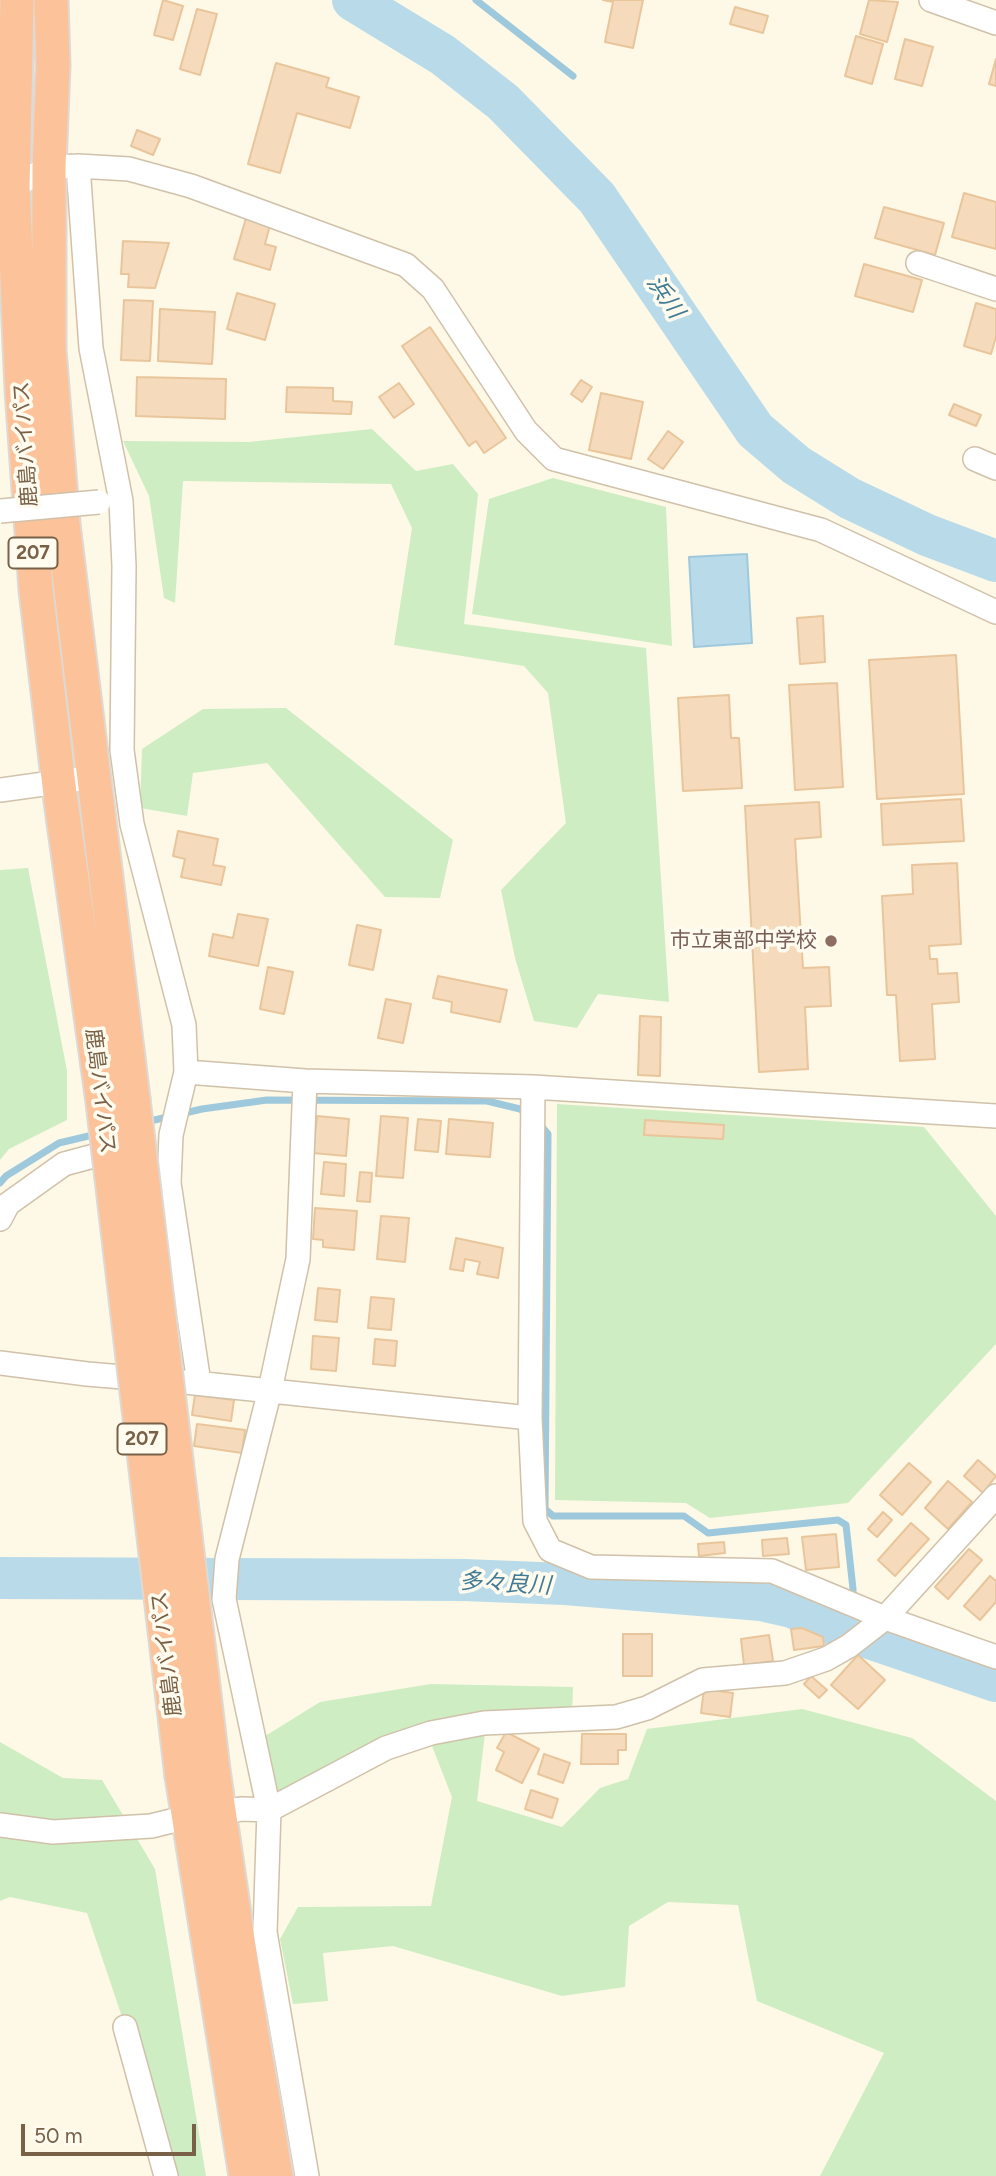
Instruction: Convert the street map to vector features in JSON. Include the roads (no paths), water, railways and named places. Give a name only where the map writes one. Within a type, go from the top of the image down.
[{"type":"highway","name":"鹿島バイパス","points":[[17,0],[6,188],[36,590],[58,782],[118,1101]]},
{"type":"highway","name":"鹿島バイパス","points":[[51,0],[53,65],[64,167],[49,351],[63,524],[93,777],[118,1101],[246,2176]]},
{"type":"highway","name":"鹿島バイパス","points":[[204,1815],[250,2023],[276,2176]]},
{"type":"street","points":[[931,0],[996,23]]},
{"type":"street","points":[[6,188],[64,167],[129,169],[191,186],[406,265],[433,289],[526,431],[554,459],[821,530],[996,612]]},
{"type":"street","points":[[64,167],[91,348],[110,502],[124,566],[122,750],[132,824],[184,1025],[187,1072],[171,1135],[169,1183],[199,1383]]},
{"type":"street","points":[[918,263],[996,289]]},
{"type":"street","points":[[0,511],[110,502]]},
{"type":"street","points":[[0,790],[93,777]]},
{"type":"street","points":[[187,1072],[305,1081],[533,1107],[996,1116]]},
{"type":"street","points":[[305,1081],[298,1259],[270,1390],[227,1559],[225,1599],[269,1810],[265,1932],[307,2176]]},
{"type":"street","points":[[533,1107],[530,1418],[535,1521],[550,1550],[592,1567],[772,1571],[866,1610],[996,1657]]},
{"type":"street","points":[[0,1219],[8,1204],[64,1164],[171,1135]]},
{"type":"street","points":[[0,1363],[530,1418]]},
{"type":"street","points":[[0,1825],[53,1832],[151,1826],[242,1809],[269,1810],[386,1748],[431,1733],[484,1723],[616,1717],[648,1708],[703,1680],[785,1673],[826,1659],[849,1646],[866,1610],[996,1496]]},
{"type":"street","points":[[125,2027],[166,2176]]},
{"type":"water","points":[[747,554],[752,643],[694,647],[689,557]]},
{"type":"waterway","name":"浜川","points":[[353,0],[443,55],[503,102],[597,198],[755,430],[796,465],[849,498],[927,535],[996,561]]},
{"type":"waterway","points":[[476,0],[573,76]]},
{"type":"waterway","points":[[146,1122],[202,1109],[267,1100],[487,1101],[520,1109],[528,1115]]},
{"type":"waterway","points":[[538,1122],[548,1134],[545,1509],[553,1516],[684,1516],[708,1533],[838,1520],[846,1525],[853,1589],[852,1632]]},
{"type":"waterway","points":[[0,1183],[6,1176],[59,1143],[97,1134]]},
{"type":"waterway","name":"多々良川","points":[[0,1578],[464,1580],[565,1584],[761,1600],[792,1607],[852,1632],[996,1681]]},
{"type":"place","name":"市立東部中学校","points":[[831,941]]}]
